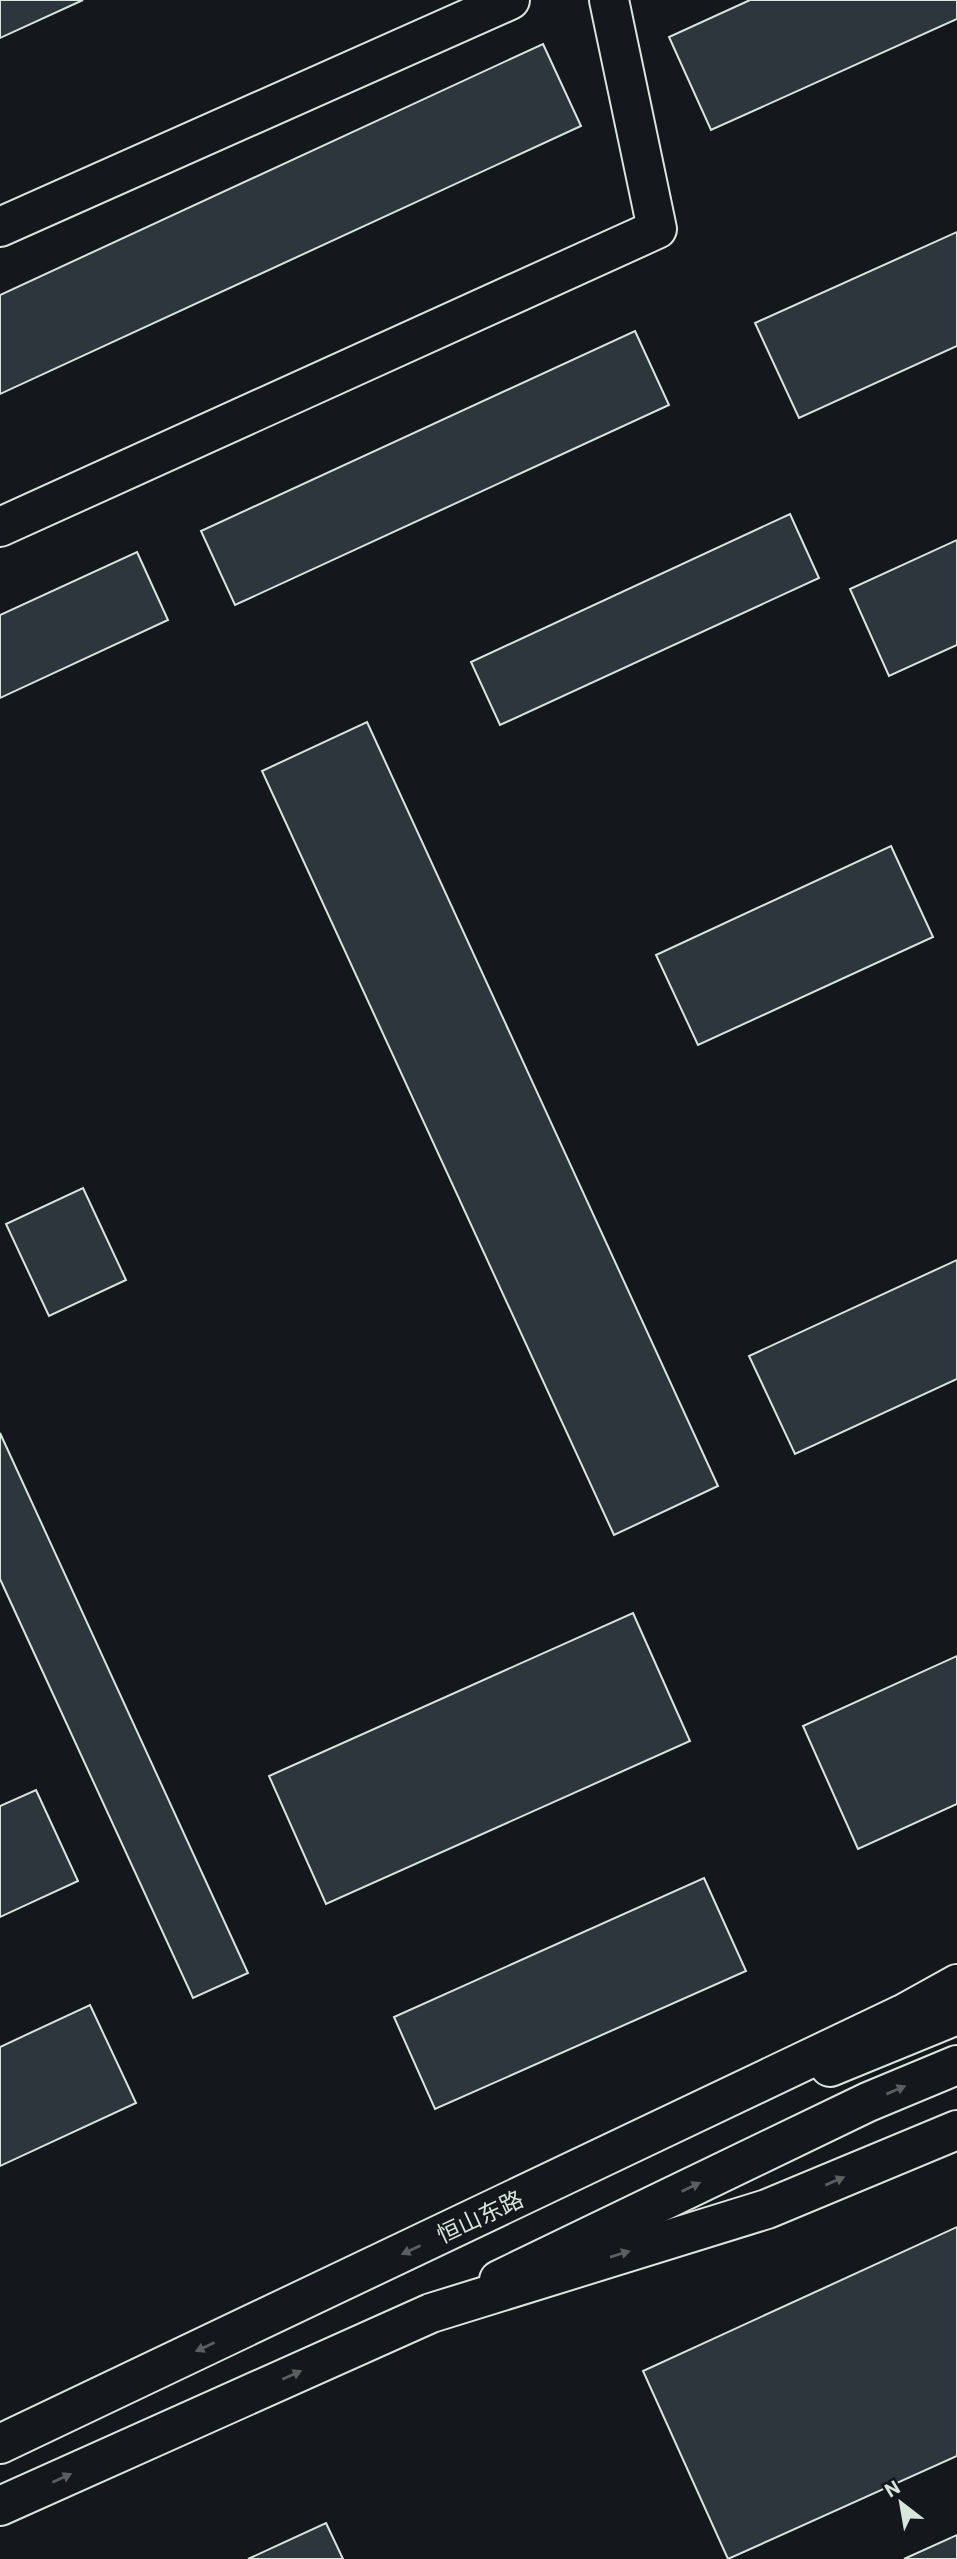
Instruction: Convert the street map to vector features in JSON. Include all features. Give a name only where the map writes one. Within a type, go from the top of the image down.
[{"type":"main road","points":[[0,227],[510,0]]},
{"type":"main road","points":[[0,527],[657,229],[609,0]]},
{"type":"main road","name":"恒山东路","points":[[0,2444],[903,2014],[957,1984]]},
{"type":"main road","points":[[570,2174],[957,2015]]},
{"type":"main road","points":[[0,2506],[431,2313],[868,2102],[957,2064]]},
{"type":"main road","points":[[431,2313],[766,2209],[957,2130]]},
{"type":"building","points":[[0,0],[83,0],[0,38]]},
{"type":"building","points":[[750,0],[957,0],[957,19],[711,130],[669,37]]},
{"type":"building","points":[[543,44],[581,126],[0,394],[0,295]]},
{"type":"building","points":[[957,232],[957,346],[799,418],[755,323]]},
{"type":"building","points":[[635,331],[669,405],[235,605],[201,531]]},
{"type":"building","points":[[790,514],[819,578],[500,725],[471,662]]},
{"type":"building","points":[[957,540],[957,645],[889,676],[850,589]]},
{"type":"building","points":[[137,552],[168,620],[0,698],[0,615]]},
{"type":"building","points":[[367,722],[718,1486],[614,1535],[262,771]]},
{"type":"building","points":[[891,846],[933,937],[698,1045],[656,955]]},
{"type":"building","points":[[83,1188],[126,1280],[49,1316],[6,1224]]},
{"type":"building","points":[[957,1260],[957,1379],[795,1454],[749,1356]]},
{"type":"building","points":[[0,1433],[248,1973],[193,1998],[0,1579]]},
{"type":"building","points":[[633,1613],[690,1741],[326,1904],[269,1776]]},
{"type":"building","points":[[957,1656],[957,1804],[858,1849],[803,1726]]},
{"type":"building","points":[[36,1790],[78,1881],[0,1917],[0,1806]]},
{"type":"building","points":[[704,1878],[746,1971],[435,2109],[394,2017]]},
{"type":"building","points":[[90,2005],[136,2103],[0,2166],[0,2047]]},
{"type":"building","points":[[957,2227],[957,2456],[728,2559],[643,2371]]},
{"type":"building","points":[[326,2523],[343,2559],[248,2559]]},
{"type":"building","points":[[957,2535],[957,2559],[904,2559]]}]
